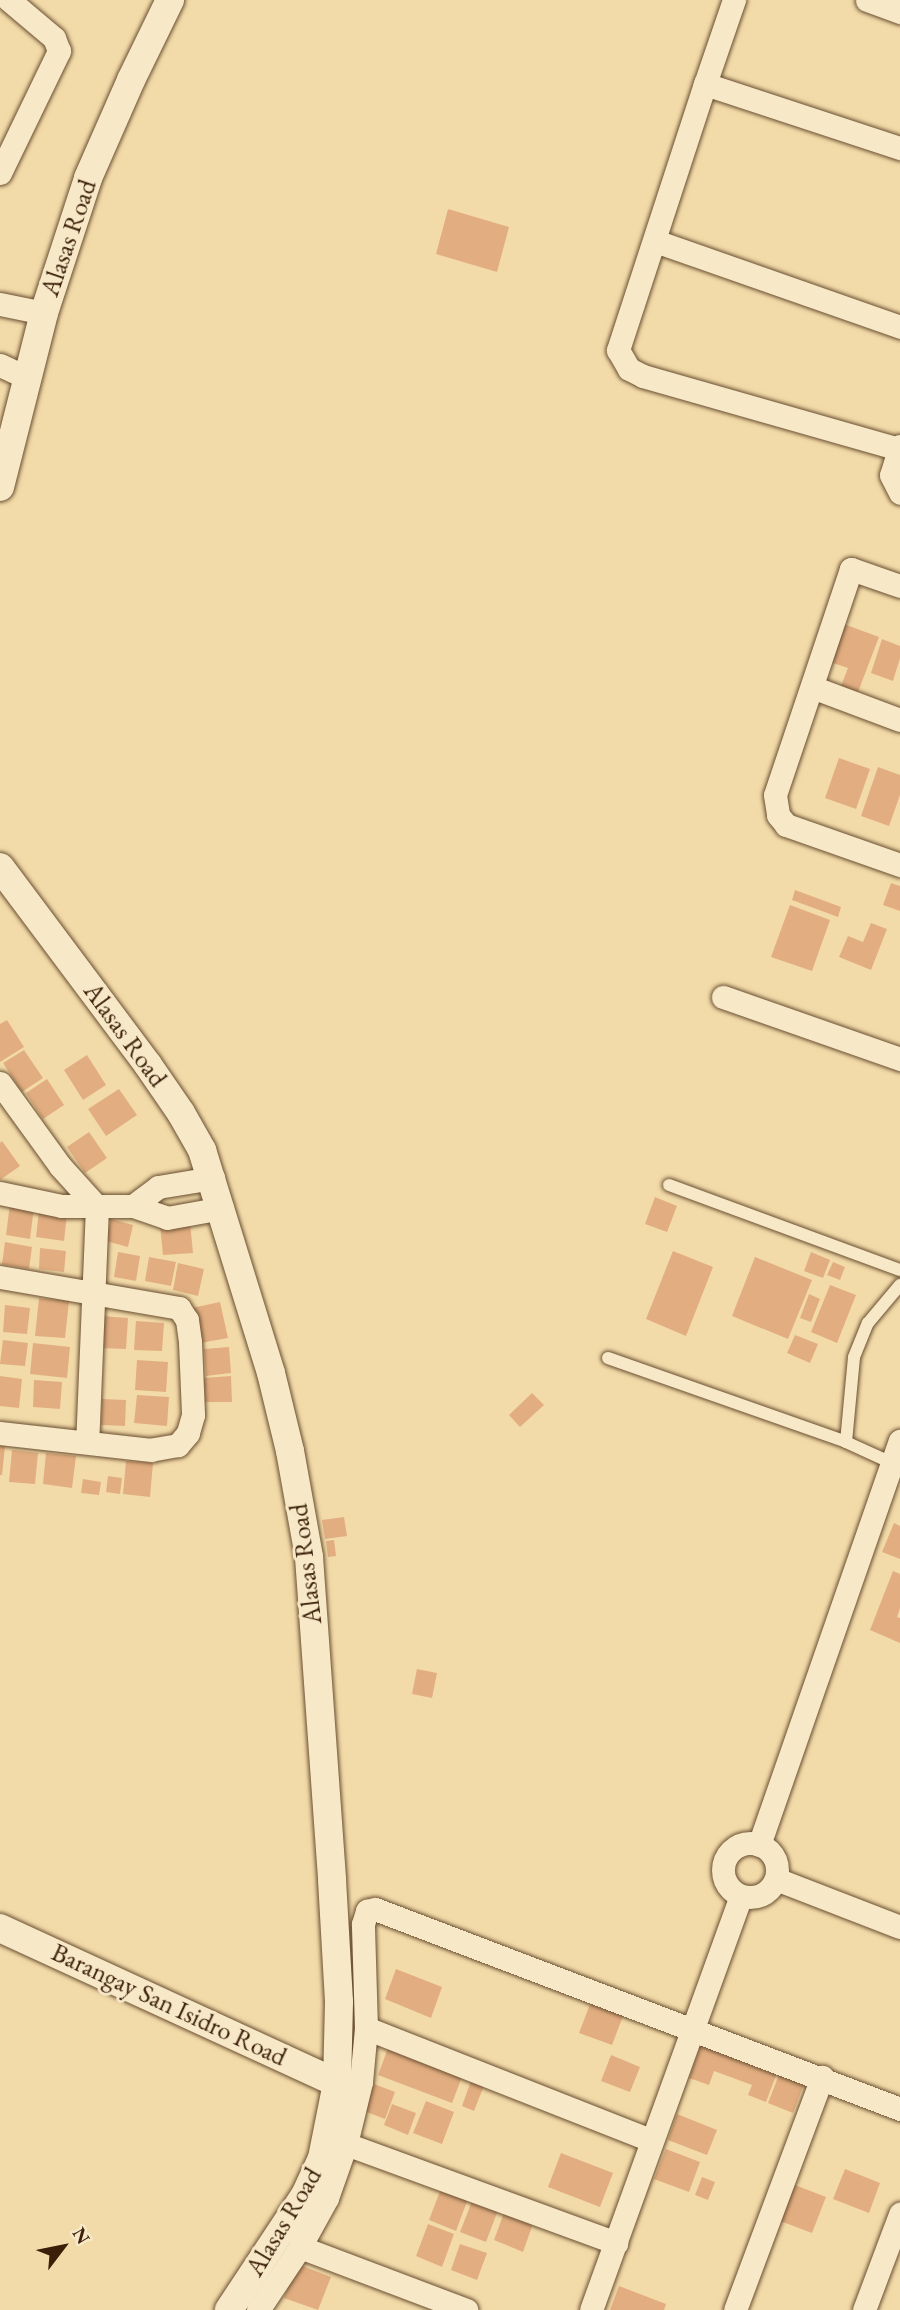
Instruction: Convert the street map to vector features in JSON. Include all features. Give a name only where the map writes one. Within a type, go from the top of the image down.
[{"type":"street","points":[[0,173],[59,51],[54,38],[9,0]]},
{"type":"street","points":[[734,0],[618,350],[629,369],[643,376],[899,447],[891,475],[900,493]]},
{"type":"street","points":[[867,0],[900,12]]},
{"type":"street","name":"Alasas Road","points":[[0,487],[44,313],[88,178],[161,4]]},
{"type":"street","points":[[705,84],[900,148]]},
{"type":"street","points":[[655,241],[900,327]]},
{"type":"street","points":[[0,304],[44,313]]},
{"type":"street","points":[[0,365],[27,378]]},
{"type":"street","points":[[900,586],[851,569],[775,795],[778,815],[786,825],[802,833],[900,864]]},
{"type":"street","points":[[812,687],[900,720]]},
{"type":"street","name":"Alasas Road","points":[[0,867],[181,1112],[213,1178],[287,1438],[309,1558],[339,2002],[337,2083],[322,2158],[306,2195],[229,2310]]},
{"type":"street","points":[[723,997],[900,1059]]},
{"type":"street","points":[[0,1083],[60,1166],[97,1207],[96,1292],[88,1441]]},
{"type":"street","points":[[133,1206],[158,1187],[213,1178]]},
{"type":"street","points":[[0,1193],[62,1206],[133,1206],[167,1217],[222,1208]]},
{"type":"street","points":[[0,1277],[179,1308],[187,1320],[190,1342],[193,1415],[188,1433],[178,1445],[151,1450],[0,1433]]},
{"type":"street","points":[[760,1845],[896,1452]]},
{"type":"street","points":[[747,1843],[760,1845],[771,1853],[777,1865],[776,1879],[762,1894],[741,1896],[731,1889],[725,1879],[727,1856],[736,1847],[747,1843]]},
{"type":"street","points":[[776,1879],[900,1927]]},
{"type":"street","points":[[591,2310],[741,1896]]},
{"type":"street","points":[[258,2310],[300,2247],[327,2197],[346,2144],[361,2082],[366,2028],[363,1924],[367,1910],[375,1909],[822,2077],[900,2109]]},
{"type":"street","name":"Barangay San Isidro Road","points":[[0,1928],[337,2083]]},
{"type":"street","points":[[366,2028],[651,2140]]},
{"type":"street","points":[[735,2310],[822,2077]]},
{"type":"street","points":[[346,2144],[616,2243]]},
{"type":"street","points":[[864,2310],[900,2214]]},
{"type":"street","points":[[300,2247],[467,2310]]},
{"type":"lane","points":[[669,1185],[900,1270]]},
{"type":"lane","points":[[846,1442],[854,1357],[868,1323],[900,1285]]},
{"type":"lane","points":[[608,1358],[846,1442],[896,1452]]},
{"type":"building","points":[[448,209],[509,227],[497,272],[436,254]]},
{"type":"building","points":[[841,623],[879,637],[858,692],[841,686],[848,668],[827,661]]},
{"type":"building","points":[[882,639],[900,646],[900,658],[893,681],[871,673]]},
{"type":"building","points":[[839,758],[870,769],[856,809],[825,798]]},
{"type":"building","points":[[878,767],[900,775],[900,795],[889,826],[861,816]]},
{"type":"building","points":[[891,883],[900,886],[900,911],[883,905]]},
{"type":"building","points":[[795,890],[841,907],[838,917],[792,900]]},
{"type":"building","points":[[790,905],[830,920],[812,971],[771,957]]},
{"type":"building","points":[[871,923],[887,929],[871,970],[839,957],[848,936],[863,942]]},
{"type":"building","points":[[7,1020],[24,1047],[0,1062],[0,1024]]},
{"type":"building","points":[[24,1050],[43,1078],[22,1092],[3,1063]]},
{"type":"building","points":[[87,1055],[106,1085],[83,1100],[64,1070]]},
{"type":"building","points":[[47,1079],[64,1105],[43,1119],[26,1093]]},
{"type":"building","points":[[119,1089],[137,1115],[106,1136],[88,1109]]},
{"type":"building","points":[[89,1132],[107,1158],[85,1173],[67,1147]]},
{"type":"building","points":[[2,1141],[20,1166],[0,1180],[0,1143]]},
{"type":"building","points":[[655,1197],[677,1206],[667,1232],[645,1224]]},
{"type":"building","points":[[10,1204],[34,1207],[30,1239],[6,1235]]},
{"type":"building","points":[[39,1211],[67,1214],[64,1241],[36,1237]]},
{"type":"building","points":[[111,1219],[133,1225],[128,1247],[106,1241]]},
{"type":"building","points":[[190,1222],[193,1253],[163,1255],[160,1225]]},
{"type":"building","points":[[5,1242],[32,1247],[29,1269],[2,1264]]},
{"type":"building","points":[[40,1248],[66,1251],[64,1272],[39,1269]]},
{"type":"building","points":[[673,1251],[713,1267],[686,1336],[646,1319]]},
{"type":"building","points":[[118,1252],[140,1256],[136,1281],[114,1277]]},
{"type":"building","points":[[811,1252],[830,1260],[823,1278],[804,1271]]},
{"type":"building","points":[[149,1257],[176,1262],[171,1286],[145,1281]]},
{"type":"building","points":[[755,1257],[812,1280],[788,1339],[732,1316]]},
{"type":"building","points":[[833,1262],[845,1267],[840,1280],[827,1275]]},
{"type":"building","points":[[178,1263],[204,1269],[198,1296],[173,1290]]},
{"type":"building","points":[[830,1285],[856,1295],[837,1343],[811,1332]]},
{"type":"building","points":[[809,1294],[820,1299],[811,1322],[800,1318]]},
{"type":"building","points":[[39,1298],[69,1301],[65,1338],[35,1336]]},
{"type":"building","points":[[220,1302],[228,1338],[200,1343],[192,1308]]},
{"type":"building","points":[[5,1305],[30,1308],[27,1334],[3,1332]]},
{"type":"building","points":[[101,1316],[128,1318],[126,1349],[99,1348]]},
{"type":"building","points":[[136,1321],[164,1323],[162,1351],[134,1350]]},
{"type":"building","points":[[795,1335],[818,1344],[810,1363],[787,1353]]},
{"type":"building","points":[[3,1340],[28,1343],[25,1366],[0,1364]]},
{"type":"building","points":[[33,1343],[70,1347],[67,1378],[30,1374]]},
{"type":"building","points":[[229,1347],[231,1373],[206,1376],[204,1349]]},
{"type":"building","points":[[137,1360],[168,1362],[166,1392],[135,1390]]},
{"type":"building","points":[[0,1376],[22,1379],[19,1408],[0,1406]]},
{"type":"building","points":[[231,1376],[232,1402],[205,1402],[204,1378]]},
{"type":"building","points":[[34,1380],[62,1382],[60,1409],[33,1407]]},
{"type":"building","points":[[532,1393],[544,1405],[520,1427],[509,1415]]},
{"type":"building","points":[[137,1395],[169,1397],[167,1426],[134,1423]]},
{"type":"building","points":[[102,1399],[126,1400],[125,1426],[101,1425]]},
{"type":"building","points":[[0,1445],[5,1446],[2,1475],[0,1475]]},
{"type":"building","points":[[12,1450],[38,1453],[35,1484],[9,1482]]},
{"type":"building","points":[[46,1453],[76,1456],[72,1488],[43,1484]]},
{"type":"building","points":[[126,1461],[153,1463],[150,1497],[123,1494]]},
{"type":"building","points":[[108,1476],[122,1478],[120,1494],[106,1492]]},
{"type":"building","points":[[83,1479],[101,1482],[99,1495],[81,1493]]},
{"type":"building","points":[[344,1517],[347,1536],[325,1539],[322,1520]]},
{"type":"building","points":[[894,1523],[900,1526],[900,1559],[882,1552]]},
{"type":"building","points":[[334,1540],[336,1556],[328,1557],[326,1541]]},
{"type":"building","points":[[893,1571],[900,1574],[900,1608],[897,1617],[900,1618],[900,1643],[870,1630]]},
{"type":"building","points":[[417,1669],[437,1673],[432,1698],[412,1694]]},
{"type":"building","points":[[396,1969],[442,1987],[431,2018],[385,1999]]},
{"type":"building","points":[[592,1999],[625,2011],[612,2045],[579,2033]]},
{"type":"building","points":[[704,2036],[780,2065],[766,2102],[748,2095],[752,2085],[714,2071],[709,2085],[689,2078]]},
{"type":"building","points":[[391,2040],[465,2069],[452,2103],[378,2075]]},
{"type":"building","points":[[611,2055],[640,2067],[630,2092],[601,2081]]},
{"type":"building","points":[[780,2072],[805,2081],[793,2113],[768,2103]]},
{"type":"building","points":[[472,2078],[485,2083],[474,2111],[462,2106]]},
{"type":"building","points":[[374,2084],[395,2092],[385,2119],[364,2111]]},
{"type":"building","points":[[426,2101],[454,2112],[442,2144],[413,2133]]},
{"type":"building","points":[[392,2104],[416,2113],[408,2135],[384,2125]]},
{"type":"building","points":[[677,2114],[717,2130],[707,2155],[668,2140]]},
{"type":"building","points":[[666,2149],[700,2162],[689,2192],[654,2179]]},
{"type":"building","points":[[561,2153],[613,2173],[600,2207],[548,2187]]},
{"type":"building","points":[[845,2169],[880,2183],[869,2213],[833,2199]]},
{"type":"building","points":[[702,2177],[715,2182],[708,2200],[695,2195]]},
{"type":"building","points":[[795,2185],[826,2197],[812,2233],[780,2221]]},
{"type":"building","points":[[442,2186],[469,2196],[456,2231],[429,2220]]},
{"type":"building","points":[[474,2196],[500,2205],[486,2242],[460,2232]]},
{"type":"building","points":[[506,2207],[535,2218],[523,2252],[494,2240]]},
{"type":"building","points":[[428,2224],[454,2234],[442,2267],[416,2256]]},
{"type":"building","points":[[460,2244],[487,2253],[477,2280],[451,2270]]},
{"type":"building","points":[[297,2264],[331,2277],[318,2310],[284,2298]]},
{"type":"building","points":[[619,2286],[666,2304],[664,2310],[610,2310]]}]
